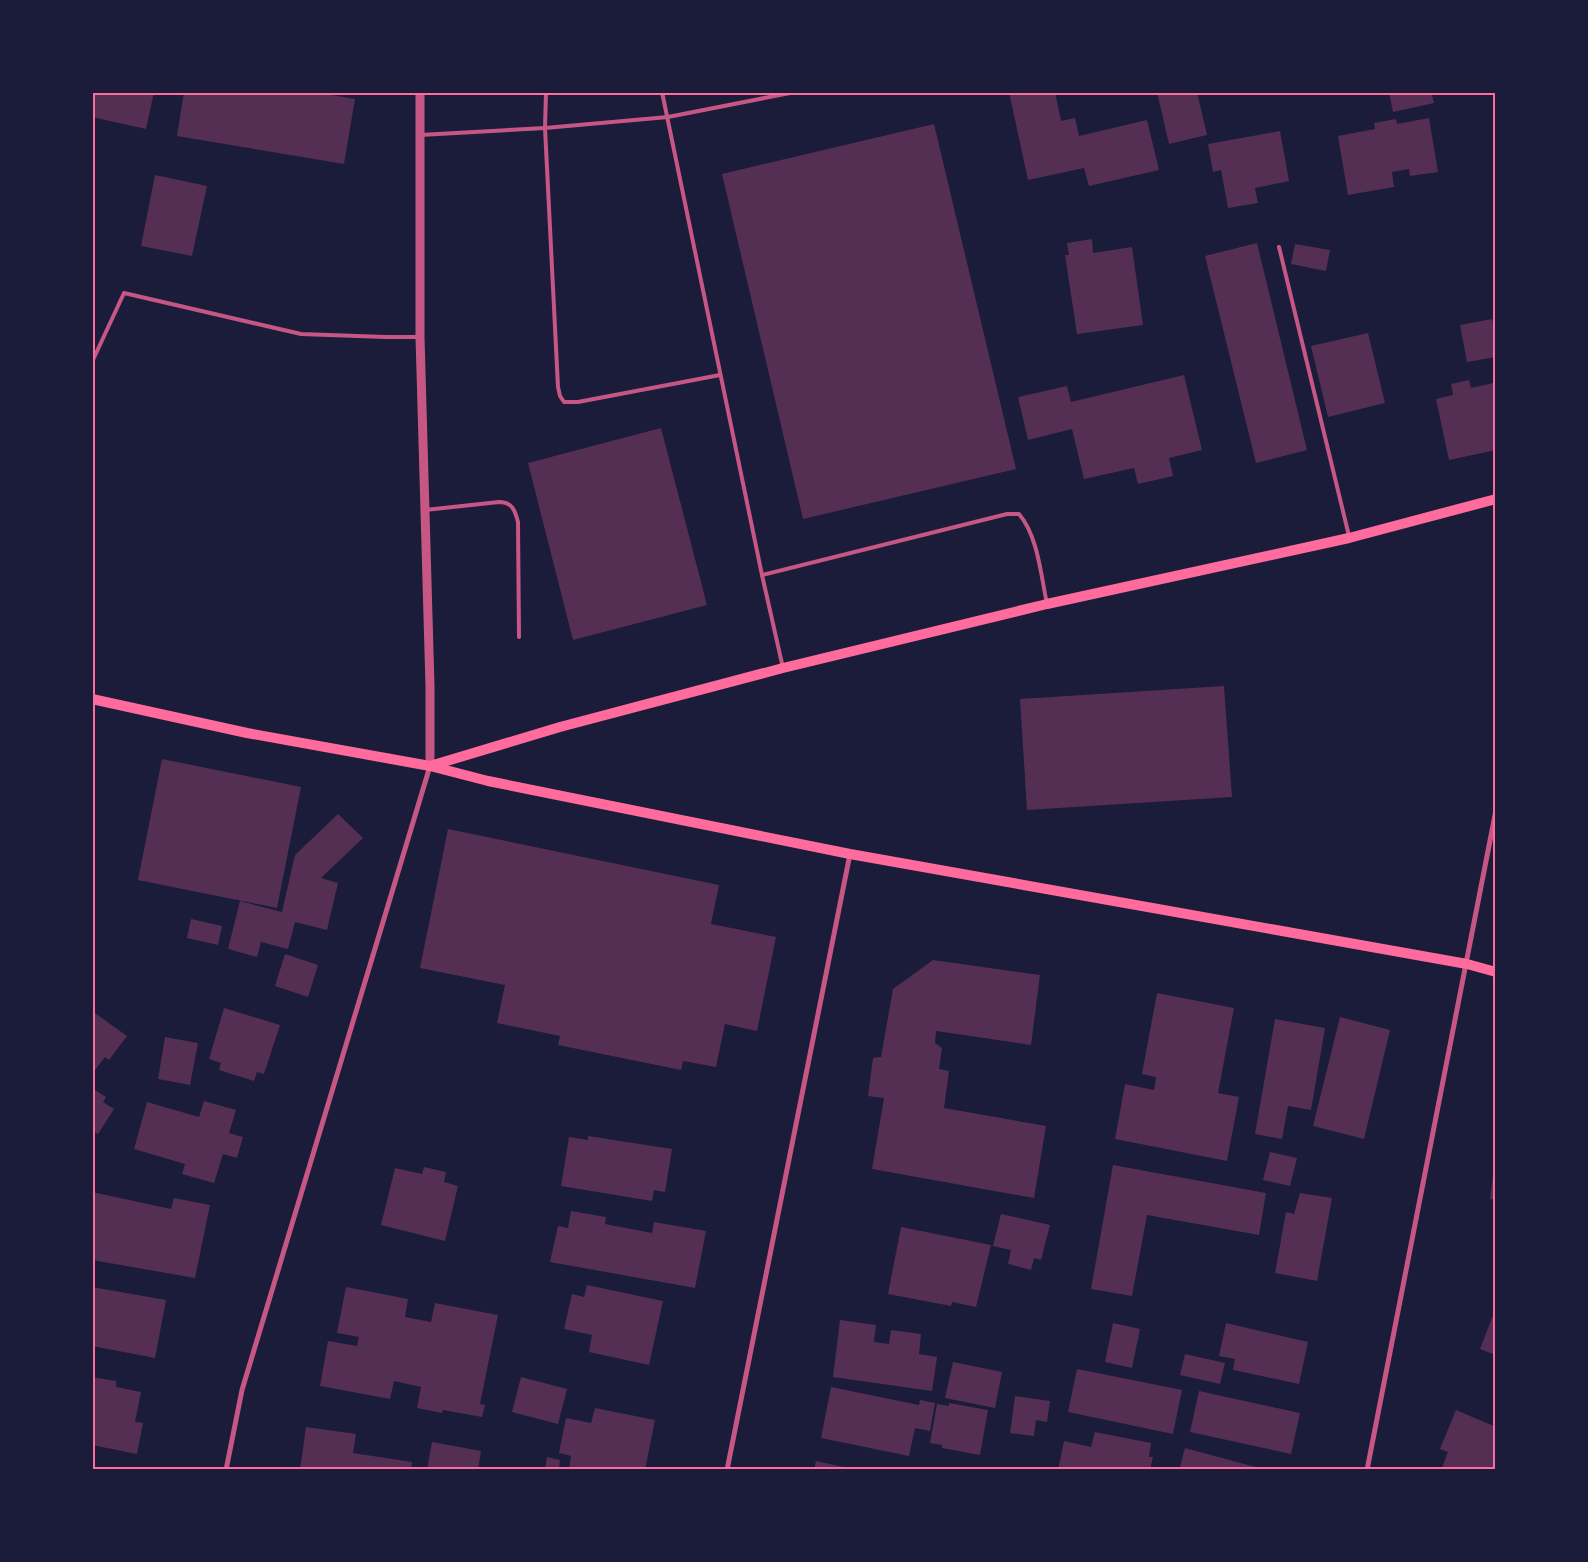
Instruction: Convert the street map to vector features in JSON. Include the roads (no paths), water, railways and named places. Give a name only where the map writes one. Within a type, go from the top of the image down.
[{"type":"main road","points":[[430,766],[560,727],[783,668],[1047,604],[1349,538],[1496,500]]},
{"type":"main road","points":[[92,699],[247,734],[430,766],[488,781],[850,854],[1467,964],[1496,972]]},
{"type":"street","points":[[226,1470],[242,1390],[430,766],[430,686],[420,337],[420,92]]},
{"type":"street","points":[[1367,1470],[1496,810]]},
{"type":"street","points":[[727,1470],[850,854]]},
{"type":"lane","points":[[546,92],[545,128],[560,396],[564,402],[578,402],[720,375]]},
{"type":"lane","points":[[662,92],[783,668]]},
{"type":"lane","points":[[420,135],[545,128],[668,117],[795,92]]},
{"type":"lane","points":[[1279,247],[1349,538]]},
{"type":"lane","points":[[92,362],[124,293],[301,334],[420,337]]},
{"type":"lane","points":[[425,510],[499,502],[506,502],[511,505],[518,522],[518,637]]},
{"type":"lane","points":[[762,575],[1008,514],[1020,514],[1027,523],[1033,539],[1047,604]]}]
